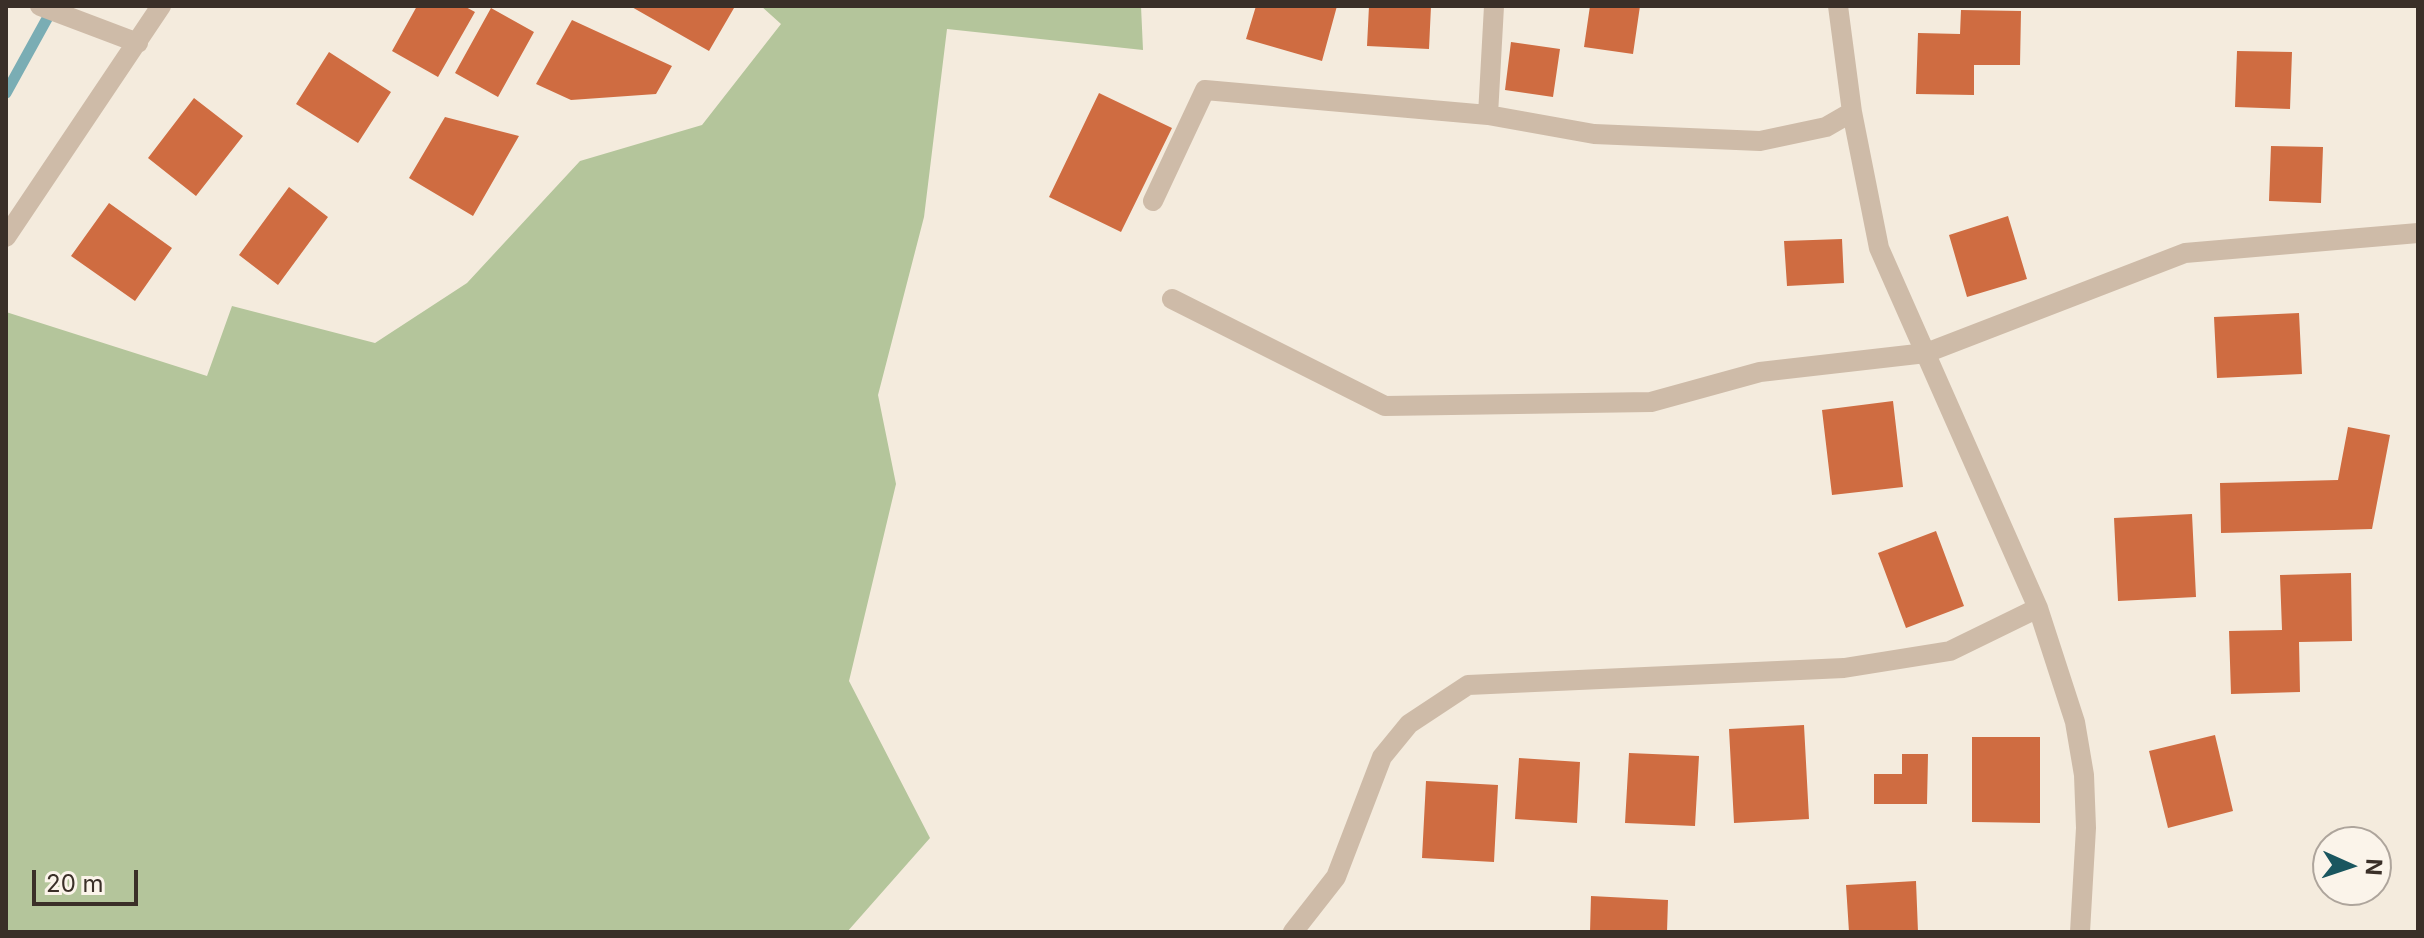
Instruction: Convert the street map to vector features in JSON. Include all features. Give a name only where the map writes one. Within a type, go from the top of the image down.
[{"type":"street","points":[[40,6],[138,43]]},
{"type":"street","points":[[6,237],[161,6]]},
{"type":"street","points":[[1488,115],[1494,6]]},
{"type":"street","points":[[1838,6],[1852,112],[1879,248],[2038,608],[2075,722],[2084,775],[2086,828],[2080,932]]},
{"type":"street","points":[[1153,201],[1205,90],[1488,115],[1594,134],[1760,141],[1826,127],[1852,112]]},
{"type":"street","points":[[1172,299],[1385,406],[1651,402],[1760,372],[1926,353],[2185,253],[2418,233]]},
{"type":"street","points":[[1293,932],[1336,877],[1382,757],[1409,724],[1468,685],[1844,668],[1950,651],[2038,608]]},
{"type":"green space","points":[[761,6],[1141,6],[1143,50],[947,29],[924,217],[878,395],[896,484],[849,681],[930,838],[847,932],[6,932],[6,312],[207,376],[232,306],[375,343],[467,283],[580,161],[702,125],[781,24]]},
{"type":"building","points":[[417,6],[464,6],[475,12],[438,77],[392,51]]},
{"type":"building","points":[[630,6],[730,6],[734,8],[709,51]]},
{"type":"building","points":[[1256,6],[1337,6],[1322,61],[1246,39]]},
{"type":"building","points":[[1369,6],[1431,6],[1429,49],[1367,46]]},
{"type":"building","points":[[1590,6],[1640,6],[1633,54],[1584,47]]},
{"type":"building","points":[[491,8],[534,32],[498,97],[455,73]]},
{"type":"building","points":[[1961,10],[2021,11],[2020,65],[1974,65],[1974,95],[1916,94],[1918,33],[1960,34]]},
{"type":"building","points":[[572,20],[672,66],[656,94],[571,100],[536,84]]},
{"type":"building","points":[[1511,42],[1560,49],[1553,97],[1505,90]]},
{"type":"building","points":[[2237,51],[2292,52],[2290,109],[2235,107]]},
{"type":"building","points":[[329,52],[391,92],[358,143],[296,104]]},
{"type":"building","points":[[1099,93],[1172,128],[1121,232],[1049,197]]},
{"type":"building","points":[[194,98],[243,136],[196,196],[148,158]]},
{"type":"building","points":[[445,117],[519,136],[473,216],[409,178]]},
{"type":"building","points":[[2271,146],[2323,147],[2321,203],[2269,201]]},
{"type":"building","points":[[289,187],[328,217],[278,285],[239,255]]},
{"type":"building","points":[[109,203],[172,248],[135,301],[71,256]]},
{"type":"building","points":[[2008,216],[2027,279],[1967,297],[1949,235]]},
{"type":"building","points":[[1842,239],[1844,283],[1787,286],[1784,241]]},
{"type":"building","points":[[2299,313],[2302,374],[2217,378],[2214,317]]},
{"type":"building","points":[[1893,401],[1903,487],[1832,495],[1822,410]]},
{"type":"building","points":[[2348,427],[2390,435],[2372,529],[2221,533],[2220,483],[2338,480]]},
{"type":"building","points":[[2192,514],[2196,597],[2118,601],[2114,518]]},
{"type":"building","points":[[1936,531],[1964,606],[1906,628],[1878,553]]},
{"type":"building","points":[[2351,573],[2352,641],[2299,642],[2300,692],[2231,694],[2229,631],[2282,630],[2280,575]]},
{"type":"building","points":[[1804,725],[1809,819],[1734,823],[1729,729]]},
{"type":"building","points":[[2215,735],[2233,811],[2168,828],[2149,751]]},
{"type":"building","points":[[1972,737],[2040,737],[2040,823],[1972,822]]},
{"type":"building","points":[[1629,753],[1699,756],[1695,826],[1625,823]]},
{"type":"building","points":[[1902,754],[1928,754],[1927,804],[1874,804],[1874,774],[1902,774]]},
{"type":"building","points":[[1519,758],[1580,762],[1577,823],[1515,819]]},
{"type":"building","points":[[1426,781],[1498,785],[1494,862],[1422,858]]},
{"type":"building","points":[[1916,881],[1918,932],[1849,932],[1846,885]]},
{"type":"building","points":[[1591,896],[1668,900],[1667,932],[1590,932]]},
{"type":"waterway","points":[[6,93],[54,6]]}]
